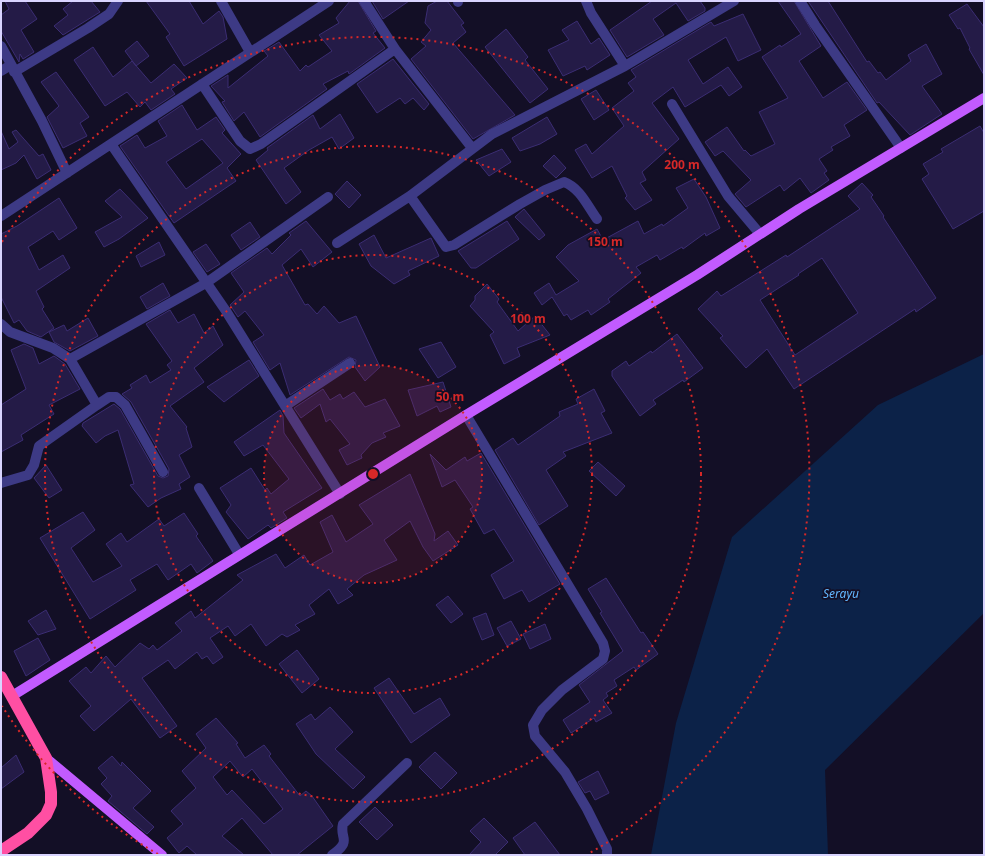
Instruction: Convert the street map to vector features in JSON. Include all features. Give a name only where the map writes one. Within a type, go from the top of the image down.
[{"type":"highway","points":[[1,677],[46,758],[51,792],[51,804],[46,815],[28,833],[1,851]]},
{"type":"main road","points":[[12,696],[239,554],[340,494],[466,415],[697,275],[760,234],[984,98]]},
{"type":"main road","points":[[46,758],[162,855]]},
{"type":"street","points":[[1,71],[13,68],[104,17],[118,1]]},
{"type":"street","points":[[221,1],[250,52]]},
{"type":"street","points":[[1,216],[329,1]]},
{"type":"street","points":[[364,1],[395,49],[472,148]]},
{"type":"street","points":[[586,1],[591,13],[625,66]]},
{"type":"street","points":[[337,242],[410,196],[492,134],[625,66],[734,1]]},
{"type":"street","points":[[800,1],[815,26],[901,148]]},
{"type":"street","points":[[1,46],[67,173]]},
{"type":"street","points":[[202,84],[240,141],[250,150],[261,144],[395,49]]},
{"type":"street","points":[[672,104],[728,196],[760,234]]},
{"type":"street","points":[[111,144],[206,283],[286,406],[340,494]]},
{"type":"street","points":[[410,196],[446,247],[454,245],[546,190],[564,182],[576,189],[597,219]]},
{"type":"street","points":[[70,359],[206,283],[328,197]]},
{"type":"street","points":[[1,324],[10,332],[53,348],[70,359],[97,406]]},
{"type":"street","points":[[286,406],[350,363]]},
{"type":"street","points":[[1,483],[28,475],[34,465],[39,446],[109,398],[119,399],[125,405],[162,472]]},
{"type":"street","points":[[466,415],[603,643],[605,651],[603,659],[557,695],[542,710],[533,725],[535,736],[565,772],[587,809],[607,849],[607,855]]},
{"type":"street","points":[[199,488],[239,554]]},
{"type":"street","points":[[332,855],[342,847],[344,841],[343,824],[408,763]]},
{"type":"water","name":"Serayu","points":[[984,354],[984,613],[825,770],[828,855],[651,855],[676,723],[732,537],[878,405]]},
{"type":"building","points":[[5,1],[25,1],[37,19],[21,30],[34,52],[23,59],[20,54],[19,62],[1,31],[1,15],[9,9]]},
{"type":"building","points":[[73,1],[91,1],[100,12],[63,35],[54,26],[68,15],[63,9]]},
{"type":"building","points":[[146,1],[189,1],[203,24],[219,11],[223,17],[227,39],[184,66],[166,37],[170,34]]},
{"type":"building","points":[[350,1],[358,1],[376,31],[373,33],[385,48],[349,74],[348,71],[323,84],[327,89],[260,137],[244,112],[234,121],[222,102],[225,101],[211,86],[228,75],[228,88],[268,56],[264,51],[279,42],[300,71],[306,65],[308,67],[332,51],[319,35],[339,23],[336,18]]},
{"type":"building","points":[[372,1],[409,1],[383,19]]},
{"type":"building","points":[[437,1],[447,1],[464,23],[461,25],[466,32],[453,43],[515,115],[473,139],[411,59],[426,46],[421,42],[431,30],[425,23],[428,6]]},
{"type":"building","points":[[652,1],[700,1],[705,8],[705,11],[688,21],[676,3],[653,19],[664,35],[627,57],[610,30]]},
{"type":"building","points":[[778,1],[794,1],[821,46],[799,61],[823,98],[847,82],[867,110],[844,125],[850,136],[831,147],[833,150],[819,159],[827,171],[824,173],[829,180],[811,193],[800,178],[784,191],[780,185],[746,207],[735,194],[751,180],[723,151],[715,156],[705,142],[727,127],[744,151],[745,150],[751,156],[775,144],[759,112],[788,98],[762,57],[801,34]]},
{"type":"building","points":[[808,1],[828,1],[867,62],[869,61],[878,73],[880,72],[886,80],[911,61],[908,55],[926,44],[942,74],[922,86],[942,114],[910,135],[879,102],[877,103]]},
{"type":"building","points":[[967,4],[984,27],[984,75],[969,49],[970,48],[960,28],[958,29],[949,15]]},
{"type":"building","points":[[743,14],[761,50],[738,61],[726,37],[688,60],[703,84],[728,67],[742,87],[729,96],[721,85],[685,107],[673,87],[652,103],[679,139],[642,172],[646,180],[640,183],[652,200],[635,210],[625,198],[627,196],[612,166],[592,178],[575,150],[586,144],[592,154],[624,126],[612,108],[634,91],[628,83],[636,77],[631,70],[711,22],[714,26]]},
{"type":"building","points":[[577,21],[591,44],[599,38],[610,55],[587,70],[585,66],[563,76],[548,50],[569,40],[562,30]]},
{"type":"building","points":[[506,29],[528,57],[525,60],[548,89],[530,103],[485,47]]},
{"type":"building","points":[[137,41],[149,56],[136,66],[125,51]]},
{"type":"building","points":[[93,47],[113,77],[132,61],[151,83],[174,64],[187,78],[171,89],[175,94],[151,110],[145,102],[140,107],[127,92],[105,106],[74,60]]},
{"type":"building","points":[[393,59],[429,104],[424,110],[413,98],[405,104],[400,98],[377,113],[357,84]]},
{"type":"building","points":[[56,72],[89,117],[80,123],[87,136],[63,148],[47,117],[59,106],[41,82]]},
{"type":"building","points":[[596,90],[609,110],[594,120],[581,99]]},
{"type":"building","points":[[182,105],[197,130],[216,117],[225,130],[222,133],[241,154],[227,168],[236,181],[174,223],[120,146],[137,135],[145,148],[167,136],[158,121]],"holes":[[[202,139],[223,163],[186,189],[166,162]]]},
{"type":"building","points":[[340,114],[354,138],[339,149],[332,137],[309,150],[284,168],[301,192],[286,204],[256,160],[268,150],[267,148],[313,115],[320,129]]},
{"type":"building","points":[[547,117],[557,134],[540,144],[520,151],[512,138]]},
{"type":"building","points":[[980,126],[984,133],[984,211],[953,229],[922,179],[929,174],[923,164],[943,152],[941,149]]},
{"type":"building","points":[[16,130],[39,156],[43,154],[51,170],[37,179],[24,155],[16,163],[1,170],[1,131],[9,149],[18,142],[12,132]]},
{"type":"building","points":[[502,149],[511,162],[489,176],[476,160]]},
{"type":"building","points":[[554,155],[566,168],[556,178],[543,166]]},
{"type":"building","points":[[694,179],[706,197],[720,228],[706,236],[705,233],[683,249],[682,247],[660,260],[657,255],[636,267],[641,273],[608,299],[610,302],[591,315],[588,310],[571,320],[567,314],[564,316],[552,297],[542,305],[534,293],[549,283],[556,295],[579,281],[556,257],[568,245],[597,229],[603,240],[638,221],[644,234],[662,224],[663,226],[688,208],[676,188]]},
{"type":"building","points":[[347,181],[361,195],[349,208],[335,194]]},
{"type":"building","points":[[862,183],[873,195],[871,197],[884,216],[883,217],[936,298],[916,312],[915,309],[794,389],[767,349],[746,368],[720,338],[723,336],[698,309],[717,291],[721,296],[786,255],[787,257],[860,209],[848,196]],"holes":[[[822,258],[858,313],[795,355],[760,300]]]},
{"type":"building","points":[[120,189],[148,218],[119,239],[104,247],[95,232],[122,217],[105,201]]},
{"type":"building","points":[[59,198],[77,228],[59,240],[53,231],[28,247],[39,270],[63,255],[70,268],[36,291],[44,307],[42,309],[54,328],[41,337],[27,331],[19,320],[14,323],[1,297],[1,234],[17,226]]},
{"type":"building","points":[[524,209],[545,235],[539,240],[515,217]]},
{"type":"building","points":[[306,221],[332,252],[313,267],[301,249],[282,265],[305,305],[308,304],[317,314],[324,306],[339,323],[356,316],[380,367],[365,381],[355,367],[356,360],[349,357],[290,395],[280,363],[270,370],[253,342],[264,335],[245,311],[238,317],[230,305],[244,292],[231,273],[267,248],[272,254],[291,235],[289,233]]},
{"type":"building","points":[[507,221],[519,239],[476,268],[471,268],[458,251]]},
{"type":"building","points":[[250,222],[260,237],[241,250],[231,235]]},
{"type":"building","points":[[374,235],[386,258],[431,238],[439,256],[408,271],[410,275],[394,284],[371,266],[359,244]]},
{"type":"building","points":[[159,242],[165,255],[141,267],[136,256]]},
{"type":"building","points":[[206,244],[220,264],[207,272],[193,252]]},
{"type":"building","points":[[163,283],[170,296],[147,309],[140,297]]},
{"type":"building","points":[[487,284],[499,299],[497,302],[518,331],[535,316],[550,335],[517,348],[520,356],[504,364],[490,335],[494,332],[470,306],[475,300],[475,296]]},
{"type":"building","points":[[170,310],[178,323],[194,314],[204,333],[213,326],[223,345],[194,368],[204,382],[170,406],[187,427],[186,428],[192,447],[179,455],[190,477],[179,484],[181,489],[161,498],[148,507],[130,485],[134,484],[118,430],[105,436],[96,443],[82,426],[83,423],[114,404],[120,409],[158,476],[163,478],[168,476],[169,469],[131,402],[122,394],[132,388],[130,385],[146,375],[150,383],[171,370],[167,365],[172,361],[146,324]]},
{"type":"building","points":[[88,318],[98,336],[70,351],[54,342],[49,332],[64,325],[67,331]]},
{"type":"building","points":[[677,334],[703,368],[684,382],[683,380],[653,400],[656,404],[640,416],[612,376],[612,371],[626,361],[629,366],[651,351],[652,353]]},
{"type":"building","points":[[441,342],[456,367],[438,378],[419,349]]},
{"type":"building","points":[[24,344],[33,348],[39,364],[54,356],[65,364],[80,389],[49,405],[54,414],[21,435],[23,440],[1,452],[1,405],[26,389],[11,350]]},
{"type":"building","points":[[249,360],[259,376],[224,402],[207,387]]},
{"type":"building","points":[[443,382],[451,407],[440,412],[437,406],[417,416],[408,390]]},
{"type":"building","points":[[323,389],[330,400],[340,394],[343,399],[354,392],[365,407],[385,399],[400,426],[383,433],[386,437],[372,443],[361,455],[362,458],[347,465],[339,450],[350,444],[330,419],[326,422],[320,404],[301,418],[294,408]]},
{"type":"building","points":[[594,389],[605,411],[601,413],[612,433],[563,452],[566,456],[546,470],[568,506],[539,525],[495,450],[513,438],[518,445],[560,416],[559,412],[578,404],[576,399]]},
{"type":"building","points":[[280,410],[283,416],[284,433],[322,488],[283,512],[287,518],[271,528],[268,525],[248,539],[226,512],[231,505],[220,488],[251,468],[265,490],[267,488],[271,494],[289,479],[263,445],[244,456],[234,442]]},
{"type":"building","points":[[481,453],[560,584],[529,602],[522,590],[504,599],[491,575],[514,561],[494,529],[484,534],[470,509],[473,507],[455,480],[442,487],[430,454],[446,470],[465,457],[467,461]]},
{"type":"building","points":[[598,462],[625,486],[616,496],[589,471]]},
{"type":"building","points":[[46,465],[62,490],[49,498],[34,478]]},
{"type":"building","points":[[410,474],[435,534],[434,541],[448,531],[458,545],[433,561],[423,547],[410,521],[384,540],[397,560],[364,575],[347,589],[353,595],[338,604],[329,589],[309,605],[315,614],[295,625],[300,630],[287,637],[282,634],[266,646],[251,624],[235,636],[228,626],[210,638],[223,657],[213,664],[207,656],[202,659],[197,652],[175,669],[168,660],[142,678],[177,726],[160,738],[131,699],[94,731],[80,716],[91,706],[69,681],[86,667],[91,673],[106,656],[115,667],[140,643],[149,649],[153,645],[157,650],[182,631],[175,623],[191,611],[195,618],[243,580],[237,575],[276,554],[285,568],[304,555],[310,565],[333,552],[320,522],[332,515],[346,542],[373,524],[359,505]]},
{"type":"building","points":[[83,512],[95,530],[71,548],[93,582],[122,566],[106,544],[121,533],[127,542],[159,519],[164,526],[184,513],[198,534],[196,536],[213,561],[197,573],[191,564],[168,580],[157,564],[130,580],[136,590],[90,619],[40,538]]},
{"type":"building","points":[[606,578],[641,633],[643,632],[658,654],[636,670],[634,667],[614,680],[617,686],[606,693],[608,696],[603,700],[612,713],[596,722],[594,718],[571,733],[563,720],[590,702],[579,685],[623,651],[600,613],[602,612],[588,589]]},
{"type":"building","points":[[448,596],[463,614],[451,623],[436,605]]},
{"type":"building","points":[[46,610],[56,629],[38,635],[28,621]]},
{"type":"building","points":[[486,613],[494,635],[482,640],[473,618]]},
{"type":"building","points":[[511,621],[521,639],[507,646],[497,628]]},
{"type":"building","points":[[545,624],[551,639],[530,649],[523,634]]},
{"type":"building","points":[[38,638],[50,660],[26,676],[14,651]]},
{"type":"building","points":[[297,650],[319,679],[302,693],[279,664]]},
{"type":"building","points":[[389,678],[414,714],[440,698],[450,715],[411,743],[374,688]]},
{"type":"building","points":[[330,707],[353,732],[335,749],[365,777],[353,789],[316,754],[296,724],[311,714],[315,720]]},
{"type":"building","points":[[216,718],[238,743],[236,744],[245,758],[264,745],[271,754],[269,756],[300,796],[306,791],[312,796],[333,826],[297,855],[273,855],[242,818],[222,836],[244,855],[197,855],[187,846],[179,853],[167,838],[183,824],[171,811],[196,788],[182,771],[206,748],[196,734]],"holes":[[[230,761],[243,777],[252,769],[283,809],[264,824],[232,790],[227,795],[213,777]]]},
{"type":"building","points":[[435,752],[457,773],[441,789],[419,767]]},
{"type":"building","points":[[16,755],[24,772],[1,789],[1,768]]},
{"type":"building","points":[[112,756],[121,766],[122,762],[151,791],[133,808],[154,827],[147,834],[108,801],[112,796],[101,784],[107,778],[98,768]]},
{"type":"building","points":[[598,771],[609,793],[595,800],[590,791],[585,793],[578,782]]},
{"type":"building","points":[[375,807],[393,825],[377,840],[359,822]]},
{"type":"building","points":[[484,818],[508,842],[495,855],[469,855],[481,842],[470,831]]},
{"type":"building","points":[[535,822],[560,855],[525,855],[513,838]]}]
